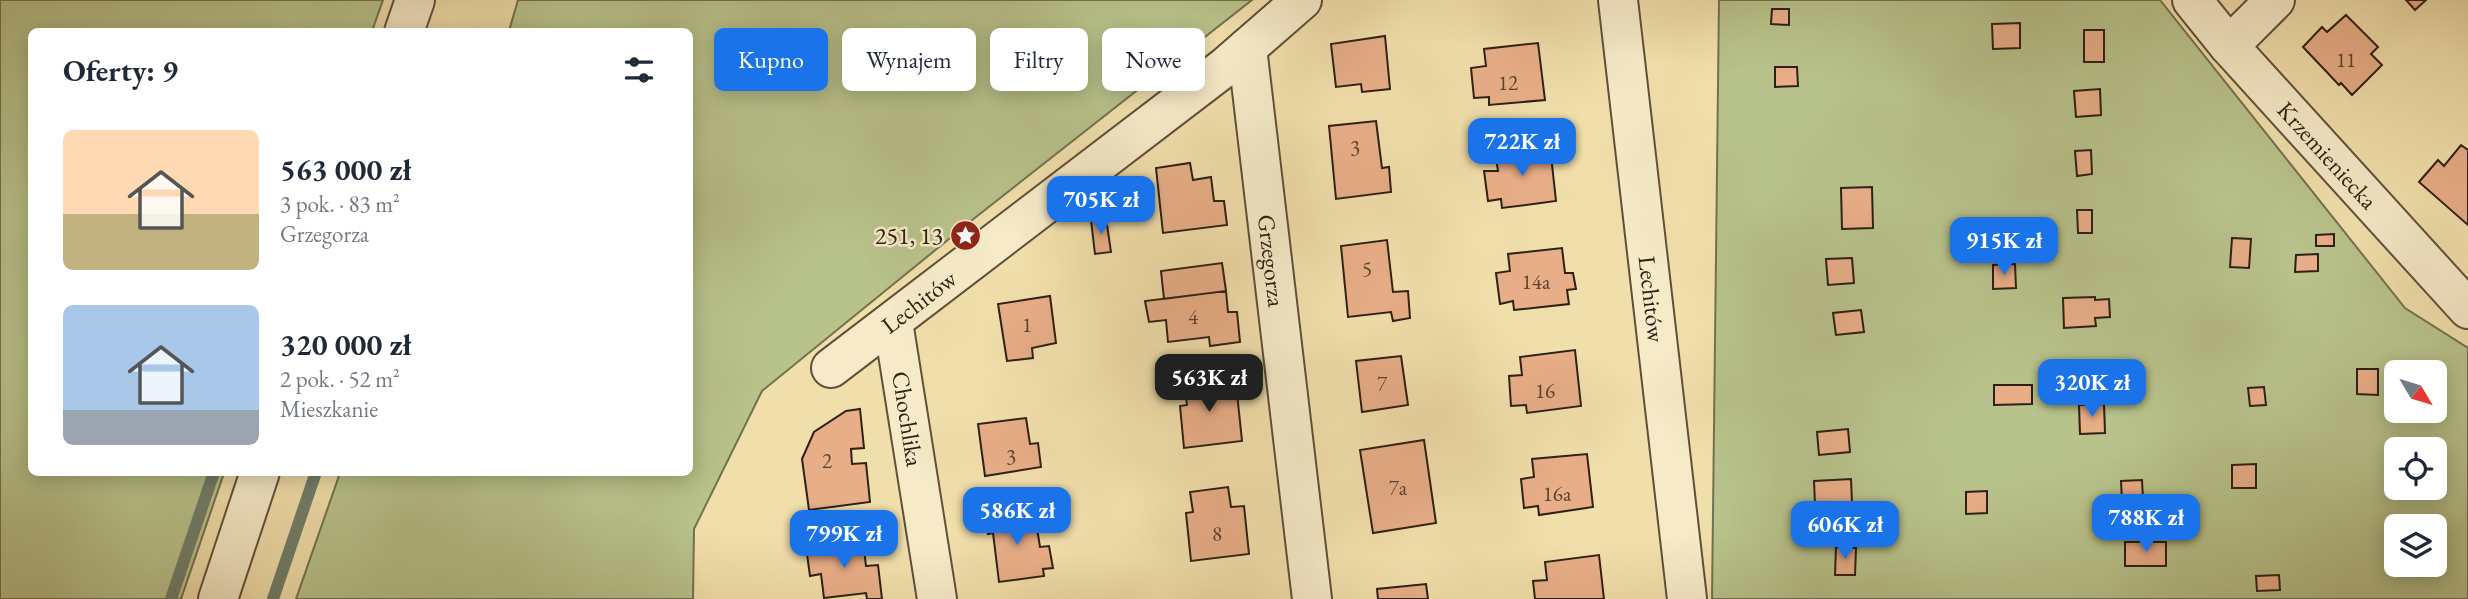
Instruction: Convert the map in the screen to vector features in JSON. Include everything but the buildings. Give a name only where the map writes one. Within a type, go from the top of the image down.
[{"type":"street","points":[[405,28],[415,0]]},
{"type":"street","name":"Lechitów","points":[[831,368],[1247,48],[1302,0]]},
{"type":"street","name":"Lechitów","points":[[1618,0],[1686,599]]},
{"type":"street","name":"Krzemieniecka","points":[[2192,0],[2229,46],[2468,309]]},
{"type":"street","points":[[2229,46],[2275,0]]},
{"type":"street","name":"Grzegorza","points":[[1247,48],[1312,599]]},
{"type":"street","name":"Chochlika","points":[[893,322],[937,599]]},
{"type":"street","points":[[218,599],[259,476]]},
{"type":"green space","points":[[0,0],[383,0],[373,28],[28,28],[28,476],[223,476],[181,599],[0,599]]},
{"type":"green space","points":[[518,0],[1252,0],[1205,37],[1205,28],[1102,28],[1102,91],[1136,91],[762,391],[694,529],[693,599],[296,599],[339,476],[693,476],[693,28],[510,28]]},
{"type":"green space","points":[[1719,0],[2160,0],[2405,308],[2468,348],[2468,599],[1712,599]]},
{"type":"waterway","points":[[171,599],[213,476]]},
{"type":"waterway","points":[[273,599],[315,476]]},
{"type":"place","name":"251, 13","points":[[966,235]]}]
